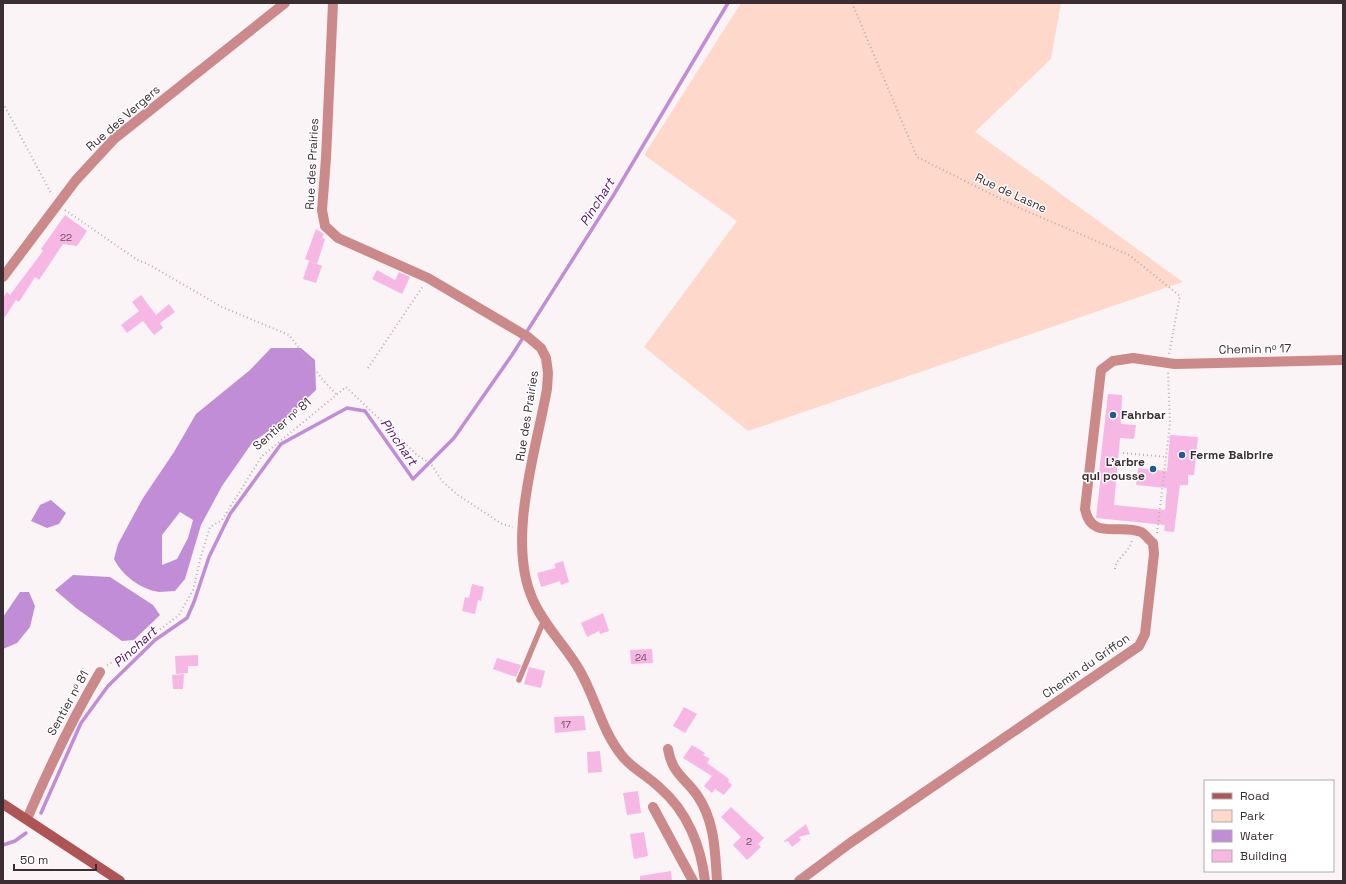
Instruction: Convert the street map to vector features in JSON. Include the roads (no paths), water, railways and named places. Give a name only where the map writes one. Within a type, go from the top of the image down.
[{"type":"main road","points":[[3,804],[120,881]]},
{"type":"street","name":"Rue des Vergers","points":[[3,277],[76,180],[114,139],[285,3]]},
{"type":"street","name":"Rue des Prairies","points":[[332,3],[322,218],[328,231],[338,238],[428,278],[518,330],[528,337],[543,352],[548,373],[522,529],[522,557],[524,575],[532,599],[544,620],[580,670],[593,696],[606,731],[617,750],[624,758],[661,788],[684,816],[699,850],[706,881]]},
{"type":"street","name":"Chemin nᵒ 17","points":[[1153,543],[1141,532],[1095,527],[1087,519],[1085,509],[1101,370],[1112,361],[1133,358],[1175,364],[1343,360]]},
{"type":"street","name":"Chemin du Griffon","points":[[799,881],[856,838],[1139,646],[1145,634],[1154,554],[1153,543]]},
{"type":"street","name":"Sentier nᵒ 81","points":[[27,819],[49,767],[79,706],[100,672]]},
{"type":"street","points":[[668,749],[670,763],[697,795],[710,823],[715,844],[717,881]]},
{"type":"street","points":[[653,807],[693,881]]},
{"type":"lane","points":[[519,680],[544,620]]},
{"type":"water","points":[[271,348],[301,348],[315,360],[316,390],[288,417],[252,443],[222,486],[201,525],[185,579],[175,591],[159,592],[145,588],[127,576],[117,565],[114,559],[118,544],[143,498],[174,452],[196,414],[250,370]],"holes":[[[180,512],[193,520],[188,538],[177,559],[162,565],[162,535]]]},
{"type":"water","points":[[51,500],[66,513],[59,524],[47,528],[31,521],[40,505]]},
{"type":"water","points":[[73,575],[110,577],[153,605],[160,615],[134,640],[122,641],[76,608],[55,590]]},
{"type":"water","points":[[20,592],[29,592],[35,606],[30,627],[17,643],[3,649],[3,617]]},
{"type":"waterway","name":"Pinchart","points":[[41,813],[81,723],[108,686],[155,640],[187,618],[209,557],[230,514],[281,444],[347,408],[365,411],[413,479],[454,438],[512,355],[613,196],[728,3]]},
{"type":"waterway","name":"Pinchart","points":[[3,845],[15,841],[26,833]]},
{"type":"place","name":"Fahrbar","points":[[1113,415]]},
{"type":"place","name":"Ferme Balbrire","points":[[1182,455]]},
{"type":"place","name":"L'arbre qui pousse","points":[[1153,469]]}]
